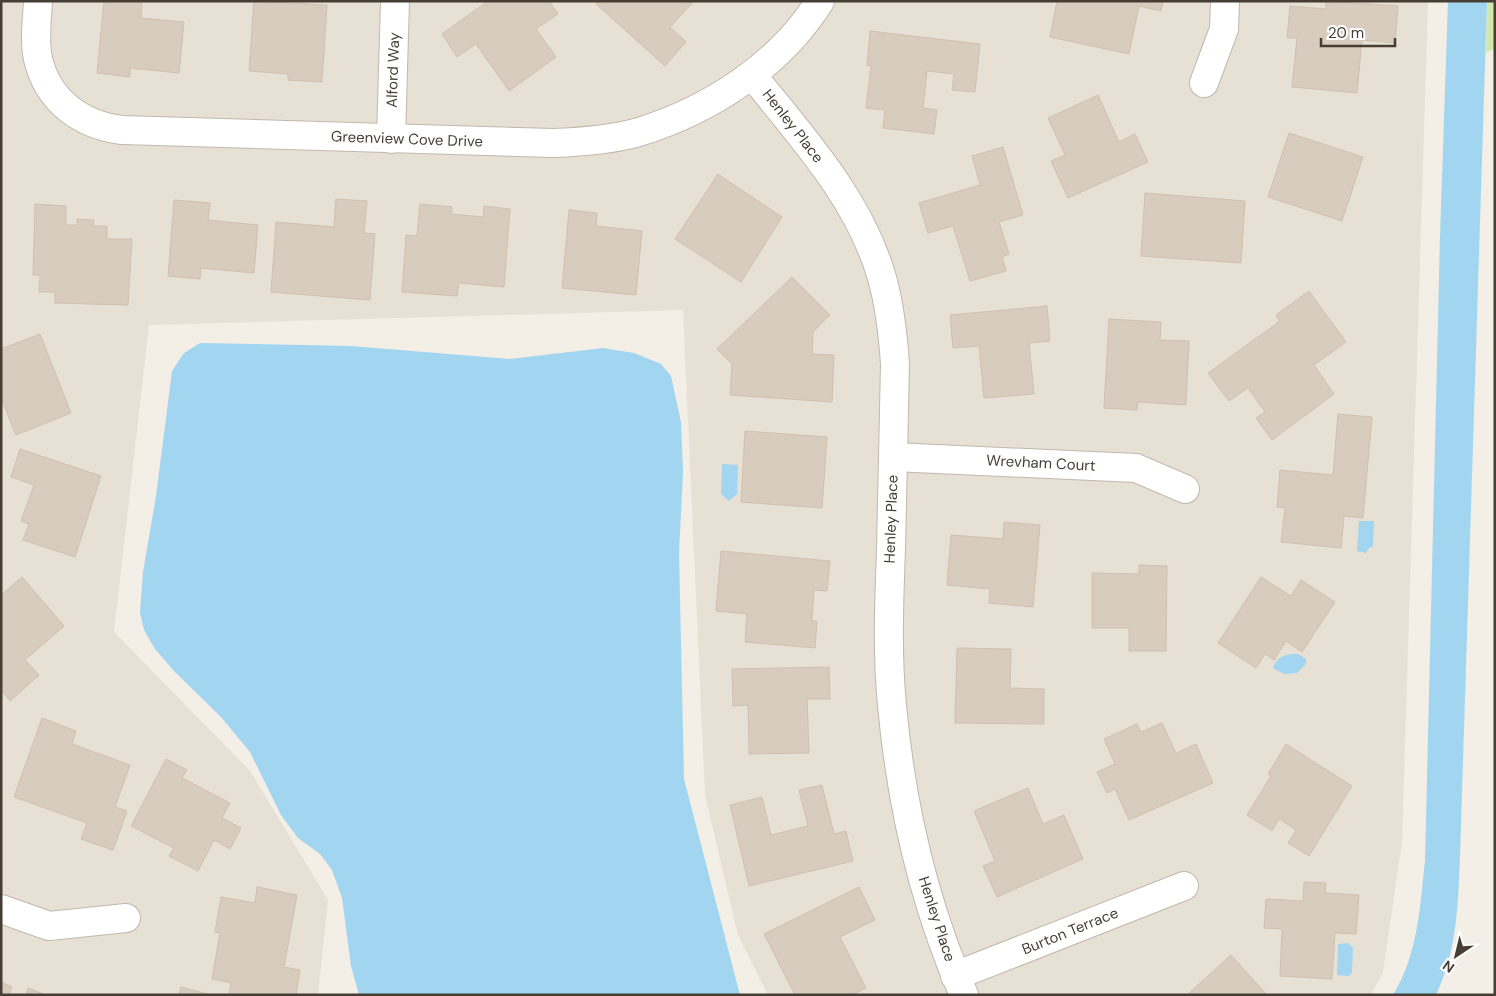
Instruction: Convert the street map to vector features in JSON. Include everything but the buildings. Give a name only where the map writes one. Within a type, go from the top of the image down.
[{"type":"street","name":"Greenview Cove Drive","points":[[38,1],[36,40],[42,74],[60,102],[88,122],[104,128],[553,144],[596,141],[638,132],[678,118],[717,99],[752,74],[788,42],[820,1]]},
{"type":"street","name":"Alford Way","points":[[391,138],[395,1]]},
{"type":"street","points":[[1204,83],[1224,30],[1226,1]]},
{"type":"street","name":"Henley Place","points":[[752,74],[845,197],[866,236],[882,277],[891,320],[896,364],[888,631],[892,705],[901,778],[915,850],[936,922],[960,986]]},
{"type":"street","name":"Wrevham Court","points":[[893,457],[1136,468],[1185,489]]},
{"type":"street","name":"Burton Terrace","points":[[960,986],[1184,886]]},
{"type":"street","points":[[1,909],[49,926],[126,918]]},
{"type":"shaded area","points":[[1,1],[1428,1],[1402,842],[1383,972],[1371,995],[768,995],[738,935],[705,795],[683,310],[149,325],[114,632],[250,771],[328,900],[318,995],[1,995]]},
{"type":"green space","points":[[1487,1],[1495,1],[1495,48],[1486,53]]},
{"type":"water","points":[[1448,1],[1487,1],[1460,856],[1455,927],[1448,961],[1436,995],[1393,995],[1408,964],[1413,947],[1425,861],[1440,236]]},
{"type":"water","points":[[200,343],[351,346],[510,359],[603,348],[634,353],[661,364],[671,376],[681,422],[683,472],[679,553],[684,779],[740,995],[359,995],[351,966],[342,898],[332,870],[320,854],[298,838],[281,815],[250,752],[221,717],[174,671],[155,649],[144,630],[140,613],[143,572],[156,496],[172,371],[184,353]]},
{"type":"water","points":[[722,464],[738,465],[737,494],[729,501],[721,494]]},
{"type":"water","points":[[1359,521],[1374,521],[1373,546],[1366,553],[1357,551]]},
{"type":"water","points":[[1298,654],[1306,659],[1306,664],[1297,673],[1284,674],[1273,668],[1282,656]]},
{"type":"water","points":[[1348,943],[1353,948],[1352,972],[1349,976],[1337,975],[1338,944]]}]
